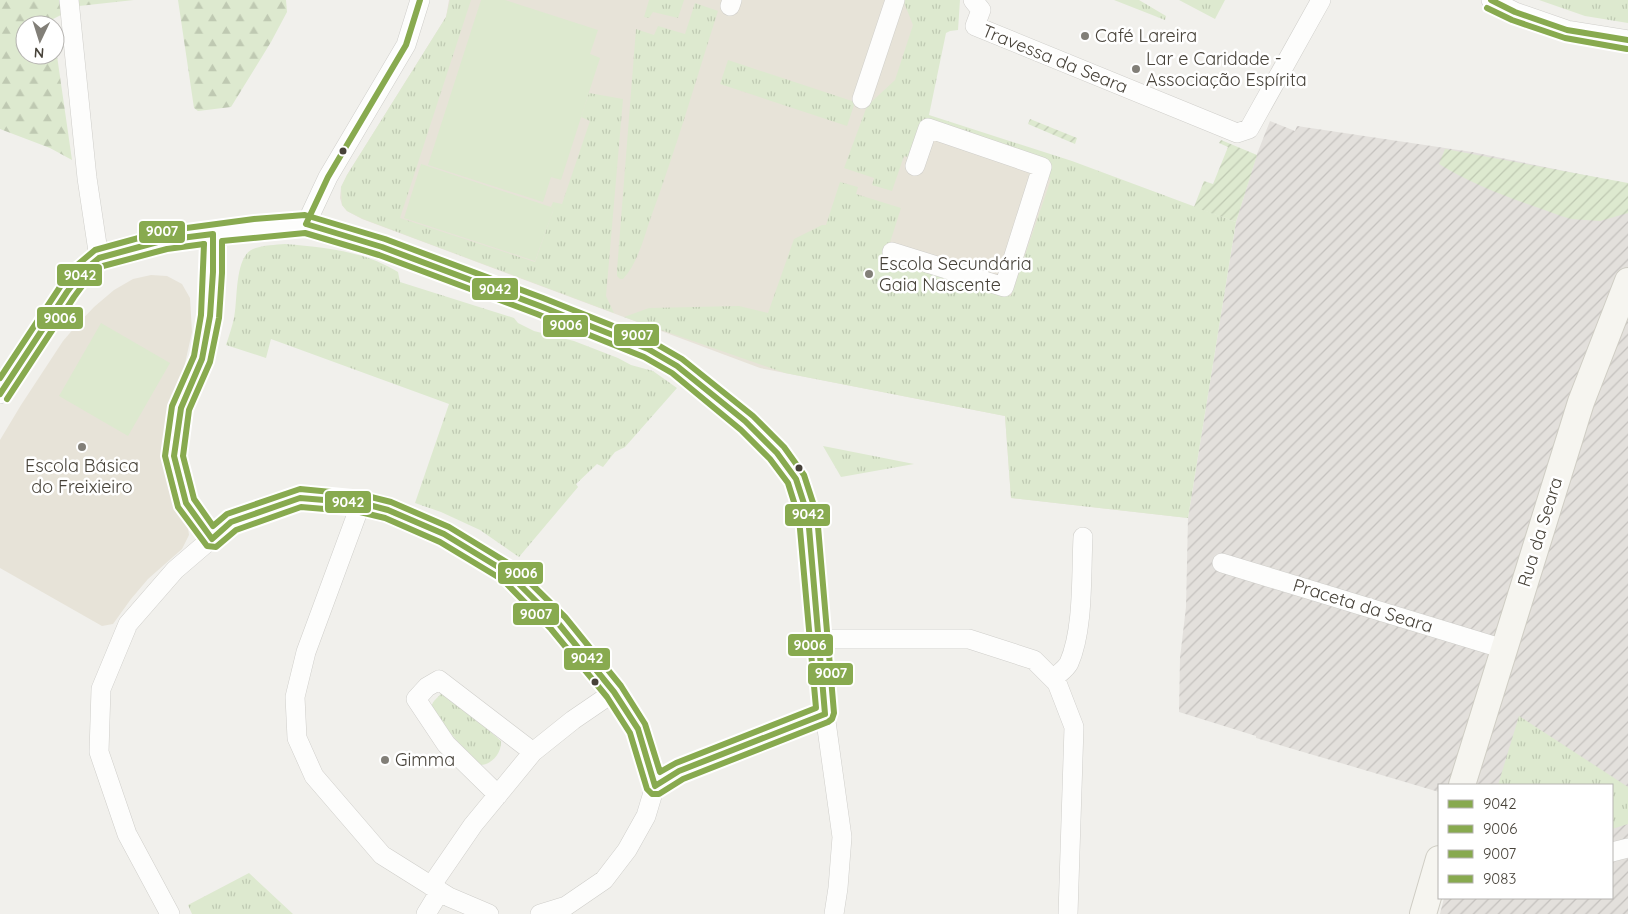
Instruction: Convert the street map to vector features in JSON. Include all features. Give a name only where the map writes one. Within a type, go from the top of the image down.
[{"type":"street","points":[[68,0],[87,178],[100,258]]},
{"type":"street","points":[[306,224],[328,176],[406,45],[420,0]]},
{"type":"street","points":[[862,99],[895,0]]},
{"type":"street","name":"Travessa da Seara","points":[[974,0],[981,10],[975,26],[1237,133],[1249,128],[1320,0]]},
{"type":"street","points":[[1491,0],[1515,12],[1567,30],[1628,40]]},
{"type":"street","points":[[892,252],[1004,288],[1042,167],[928,128],[915,166]]},
{"type":"street","points":[[0,394],[67,292],[82,272],[100,258],[165,240],[255,228],[306,224],[382,247],[639,346],[678,366],[728,406],[777,453],[796,479],[808,516],[825,714],[842,837],[834,914]]},
{"type":"street","points":[[212,539],[186,502],[174,456],[181,408],[202,359],[210,316],[213,234]]},
{"type":"street","name":"Rua da Seara","points":[[1462,784],[1581,402],[1628,281]]},
{"type":"street","points":[[170,914],[127,834],[99,752],[101,689],[128,624],[175,570],[231,522],[300,498],[361,504],[388,510],[444,534],[508,572],[558,623],[614,692],[638,728],[655,786],[646,816],[627,850],[604,880],[566,906],[540,914]]},
{"type":"street","points":[[361,504],[306,652],[295,697],[296,738],[314,776],[382,855],[435,888],[489,914]]},
{"type":"street","points":[[1053,679],[1069,665],[1075,644],[1079,620],[1083,537]]},
{"type":"street","name":"Praceta da Seara","points":[[1222,563],[1504,649]]},
{"type":"street","points":[[818,639],[969,639],[1034,660],[1057,683],[1074,727],[1068,914]]},
{"type":"street","points":[[498,795],[446,744],[416,699],[427,687],[439,680],[533,752]]},
{"type":"street","points":[[426,914],[435,888],[473,825],[533,752],[573,720],[614,692]]},
{"type":"street","points":[[655,786],[679,771],[825,714]]},
{"type":"street","points":[[1613,852],[1628,848]]},
{"type":"street","points":[[1423,914],[1438,868]]},
{"type":"shaded area","name":"Escola Secundária Gaia Nascente","points":[[449,0],[937,0],[921,121],[1069,173],[1188,518],[1011,498],[1005,416],[760,368],[362,219],[347,211],[342,205],[340,198],[341,187],[446,17]]},
{"type":"shaded area","points":[[1270,121],[1295,131],[1297,126],[1472,152],[1628,184],[1628,914],[1440,914],[1444,899],[1613,899],[1613,784],[1438,784],[1438,792],[1256,738],[1256,736],[1179,712],[1180,658],[1186,607],[1188,518],[1236,222],[1257,154]]},
{"type":"shaded area","name":"Escola Básica do Freixieiro","points":[[151,275],[167,276],[182,284],[190,298],[192,332],[184,368],[174,391],[168,412],[163,454],[165,475],[172,496],[188,528],[189,535],[182,549],[148,579],[113,624],[102,626],[0,568],[0,440],[63,341],[75,327],[114,290],[133,279]]},
{"type":"green space","points":[[0,0],[134,0],[79,6],[61,15],[15,15],[15,65],[58,65],[72,160],[50,148],[0,129]]},
{"type":"green space","points":[[178,0],[286,0],[287,12],[231,107],[198,111],[194,108]]},
{"type":"green space","points":[[450,0],[471,0],[400,218],[535,262],[554,208],[551,207],[553,202],[562,204],[590,121],[581,117],[589,93],[623,99],[606,296],[614,313],[363,219],[347,211],[342,205],[341,187],[347,175],[446,17]]},
{"type":"green space","points":[[481,0],[505,0],[598,30],[590,54],[600,58],[561,180],[551,177],[543,202],[428,165]]},
{"type":"green space","points":[[649,0],[684,0],[678,18],[653,12],[649,18],[644,17]]},
{"type":"green space","points":[[903,0],[960,0],[958,30],[946,33],[929,115],[1072,161],[1236,222],[1188,518],[1011,498],[1005,416],[785,373],[624,317],[649,308],[739,306],[768,313],[794,239],[822,225],[826,225],[840,182],[858,187],[856,194],[901,208],[886,255],[1011,296],[1051,179],[920,135],[912,158],[904,156],[892,191],[872,185],[874,178],[844,168],[867,106],[895,80],[913,25]]},
{"type":"green space","points":[[1114,0],[1139,0],[1166,16],[1165,20]]},
{"type":"green space","points":[[1179,0],[1225,0],[1215,19]]},
{"type":"green space","points":[[1539,0],[1628,0],[1628,23],[1585,16]]},
{"type":"green space","points":[[695,3],[718,11],[640,250],[628,273],[623,279],[620,279],[617,276],[617,270],[636,29],[654,35],[658,26],[685,34]]},
{"type":"green space","points":[[728,60],[855,102],[847,126],[720,84]]},
{"type":"green space","points":[[1030,119],[1077,138],[1075,144],[1028,124]]},
{"type":"green space","points":[[1221,140],[1257,155],[1236,222],[1194,207],[1204,181],[1213,184],[1228,147],[1219,143]]},
{"type":"green space","points":[[1445,149],[1628,183],[1628,213],[1600,221],[1571,219],[1561,216],[1499,193],[1454,173],[1439,164]]},
{"type":"green space","points":[[421,164],[554,208],[535,261],[404,218]]},
{"type":"green space","points":[[285,244],[343,251],[371,259],[398,272],[400,282],[514,318],[518,323],[534,331],[574,341],[631,365],[653,371],[677,388],[625,447],[615,452],[603,467],[597,464],[576,484],[578,487],[519,557],[480,530],[441,512],[415,503],[449,404],[271,339],[266,358],[226,345],[234,318],[240,270],[247,254],[253,249]]},
{"type":"green space","points":[[101,323],[170,363],[128,436],[59,396]]},
{"type":"green space","points":[[823,446],[914,464],[841,477]]},
{"type":"green space","points":[[441,694],[447,694],[501,741],[500,750],[495,758],[488,763],[479,765],[432,713],[432,705]]},
{"type":"green space","points":[[1519,716],[1628,787],[1628,824],[1613,829],[1613,784],[1498,784]]},
{"type":"green space","points":[[249,873],[293,914],[192,914],[188,905]]},
{"type":"transit line","name":"9042","points":[[306,224],[328,177],[406,45],[420,0]]},
{"type":"transit line","name":"9042","points":[[1491,0],[1515,12],[1567,30],[1628,40]]},
{"type":"transit line","name":"9083","points":[[1487,8],[1512,20],[1565,38],[1627,49]]},
{"type":"transit line","name":"9007","points":[[0,378],[60,287],[76,266],[95,250],[164,231],[254,219],[305,215],[385,239],[651,341],[682,359],[753,416],[784,447],[804,475],[817,515],[834,713],[832,719],[683,779],[659,794],[652,794],[647,789],[630,733],[607,697],[551,629],[503,580],[440,542],[385,518],[360,512],[301,507],[236,530],[216,547],[207,546],[178,507],[165,456],[172,406],[194,356],[201,315],[204,244]]},
{"type":"transit line","name":"9042","points":[[306,224],[382,247],[648,349],[677,366],[745,421],[777,453],[796,479],[808,516],[825,714]]},
{"type":"transit line","name":"9006","points":[[305,233],[379,255],[537,314],[644,357],[672,373],[741,430],[770,459],[788,483],[799,518],[816,708],[676,763],[660,772],[645,724],[621,686],[565,617],[513,566],[449,527],[391,502],[363,495],[300,489],[227,514],[213,526],[194,499],[183,456],[189,410],[210,362],[219,318],[222,241],[305,233]]},
{"type":"transit line","name":"9042","points":[[0,394],[67,292],[82,272],[99,258],[165,240],[213,234]]},
{"type":"transit line","name":"9042","points":[[212,539],[186,503],[174,456],[181,408],[202,359],[210,316],[213,234]]},
{"type":"transit line","name":"9006","points":[[7,399],[74,297],[88,278],[103,266],[167,249],[204,244]]},
{"type":"transit line","name":"9042","points":[[212,539],[231,522],[300,498],[361,503],[388,510],[444,534],[508,573],[558,623],[614,692],[638,729],[655,786]]},
{"type":"transit line","name":"9042","points":[[655,786],[679,771],[825,714]]},
{"type":"place","name":"Café Lareira","points":[[1085,36]]},
{"type":"place","name":"Lar e Caridade - Associação Espírita","points":[[1136,69]]},
{"type":"place","name":"Escola Secundária Gaia Nascente","points":[[869,274]]},
{"type":"place","name":"Escola Básica do Freixieiro","points":[[82,447]]},
{"type":"place","name":"Gimma","points":[[385,760]]}]
